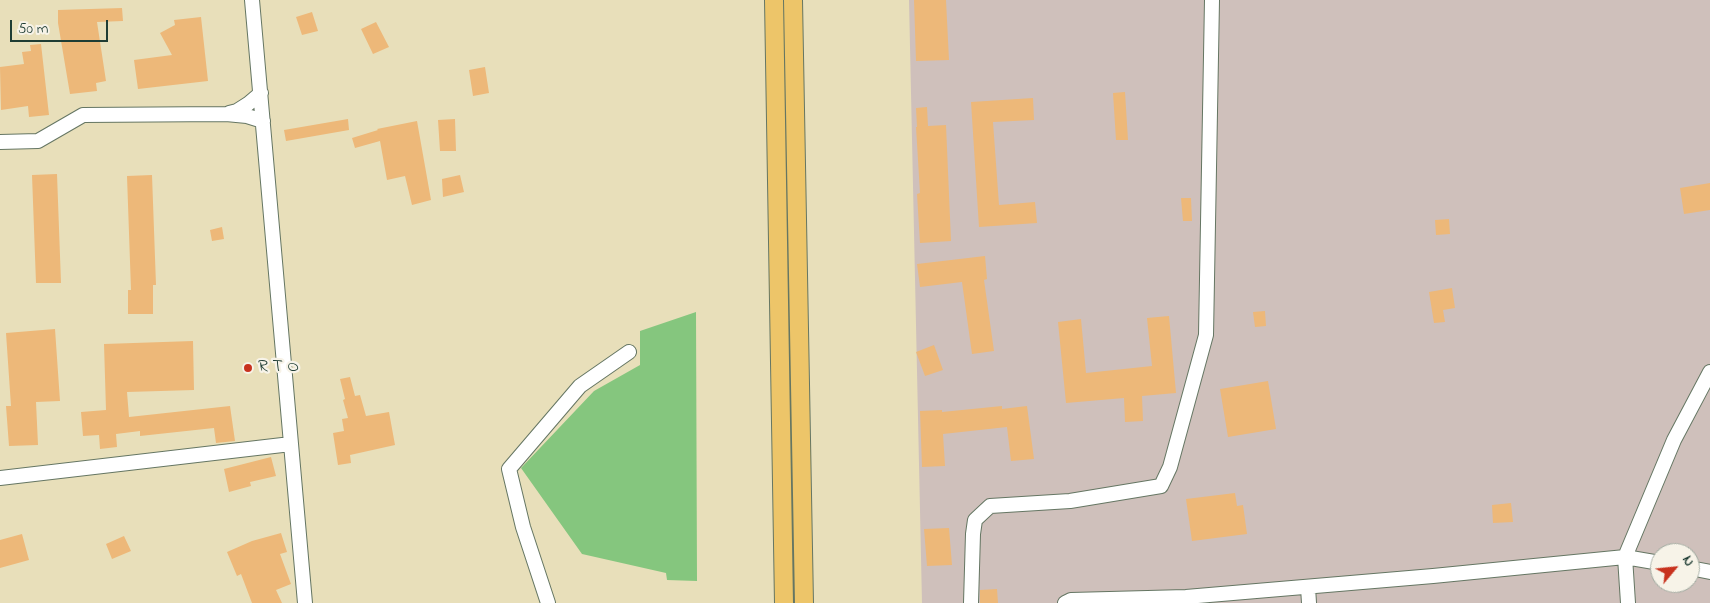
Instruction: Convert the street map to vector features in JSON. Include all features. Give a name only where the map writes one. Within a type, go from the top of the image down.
[{"type":"main road","points":[[774,0],[784,603]]},
{"type":"main road","points":[[793,0],[804,603]]},
{"type":"street","points":[[252,0],[306,603]]},
{"type":"street","points":[[971,603],[972,534],[976,520],[990,506],[1070,501],[1161,486],[1170,467],[1206,335],[1212,0]]},
{"type":"street","points":[[226,114],[237,111],[261,93]]},
{"type":"street","points":[[0,142],[38,141],[83,115],[226,114],[247,116],[263,121]]},
{"type":"street","points":[[548,603],[523,527],[509,470],[580,386],[629,352]]},
{"type":"street","points":[[1628,603],[1625,557],[1674,440],[1710,372]]},
{"type":"street","points":[[2,476],[292,444]]},
{"type":"street","points":[[1065,603],[1071,600],[1186,600],[1625,557],[1650,561]]},
{"type":"street","points":[[1308,587],[1309,603]]},
{"type":"shaded area","points":[[909,0],[1710,0],[1710,603],[922,603]]},
{"type":"green space","points":[[696,312],[697,581],[667,580],[666,573],[582,554],[521,468],[594,391],[640,365],[640,331]]},
{"type":"building","points":[[914,0],[946,0],[949,60],[916,61]]},
{"type":"building","points":[[122,8],[123,21],[97,22],[106,81],[96,83],[97,91],[70,94],[58,23],[58,10]]},
{"type":"building","points":[[312,12],[318,31],[302,35],[296,17]]},
{"type":"building","points":[[201,17],[208,81],[138,89],[134,60],[172,55],[160,33],[175,25],[174,20]]},
{"type":"building","points":[[376,22],[389,47],[373,54],[361,29]]},
{"type":"building","points":[[41,44],[49,115],[29,117],[28,106],[1,110],[0,67],[24,64],[22,52],[31,51],[30,45]]},
{"type":"building","points":[[485,67],[489,93],[473,96],[469,70]]},
{"type":"building","points":[[1125,92],[1128,140],[1116,140],[1113,93]]},
{"type":"building","points":[[1033,98],[1034,120],[993,122],[999,205],[1035,202],[1037,223],[979,227],[971,102]]},
{"type":"building","points":[[927,107],[928,126],[946,125],[951,241],[920,243],[917,194],[920,193],[916,108]]},
{"type":"building","points":[[348,119],[349,130],[286,141],[284,130]]},
{"type":"building","points":[[455,119],[456,151],[440,151],[438,120]]},
{"type":"building","points":[[417,121],[431,200],[412,205],[405,176],[387,180],[380,141],[355,148],[352,138],[377,129]]},
{"type":"building","points":[[57,174],[61,283],[36,283],[32,175]]},
{"type":"building","points":[[152,175],[156,285],[153,285],[153,314],[128,314],[128,290],[131,290],[127,176]]},
{"type":"building","points":[[460,175],[464,192],[443,197],[442,179]]},
{"type":"building","points":[[1710,183],[1710,210],[1684,214],[1680,188]]},
{"type":"building","points":[[1181,198],[1191,198],[1192,221],[1183,221]]},
{"type":"building","points":[[1449,219],[1450,234],[1436,235],[1435,220]]},
{"type":"building","points":[[222,227],[224,239],[212,241],[210,230]]},
{"type":"building","points":[[985,256],[987,279],[984,280],[994,351],[972,354],[962,282],[920,287],[917,264]]},
{"type":"building","points":[[1452,288],[1455,308],[1443,310],[1445,322],[1434,323],[1429,292]]},
{"type":"building","points":[[1265,311],[1266,326],[1255,327],[1253,312]]},
{"type":"building","points":[[1169,316],[1176,393],[1142,396],[1143,421],[1125,422],[1124,398],[1066,403],[1058,322],[1081,319],[1086,373],[1152,366],[1147,318]]},
{"type":"building","points":[[55,329],[60,401],[36,402],[38,445],[9,446],[6,406],[11,406],[6,333]]},
{"type":"building","points":[[193,341],[194,390],[127,392],[129,417],[230,406],[235,441],[216,443],[214,428],[140,436],[140,431],[116,434],[117,447],[100,449],[99,435],[83,436],[81,412],[106,410],[104,344]]},
{"type":"building","points":[[934,345],[943,370],[925,376],[916,352]]},
{"type":"building","points":[[350,377],[355,396],[360,395],[366,416],[389,412],[395,445],[350,455],[351,463],[338,465],[333,433],[344,431],[342,419],[348,418],[340,379]]},
{"type":"building","points":[[1268,381],[1276,429],[1228,437],[1220,389]]},
{"type":"building","points":[[1002,406],[1002,409],[1027,406],[1034,459],[1011,461],[1007,427],[943,434],[945,466],[922,467],[920,411],[942,410],[942,412]]},
{"type":"building","points":[[271,457],[276,476],[250,482],[251,486],[229,492],[224,469]]},
{"type":"building","points":[[1235,493],[1237,506],[1243,505],[1247,534],[1192,541],[1186,499]]},
{"type":"building","points":[[1511,503],[1513,522],[1493,523],[1492,505]]},
{"type":"building","points":[[949,528],[952,565],[927,566],[924,529]]},
{"type":"building","points":[[281,533],[287,552],[280,554],[291,584],[276,590],[282,603],[252,603],[241,574],[237,576],[227,552],[252,541]]},
{"type":"building","points":[[22,534],[29,560],[0,568],[0,540]]},
{"type":"building","points":[[124,536],[131,551],[112,559],[106,544]]},
{"type":"building","points":[[997,589],[998,603],[980,603],[980,590]]},
{"type":"place","name":"R T O","points":[[248,368]]}]
